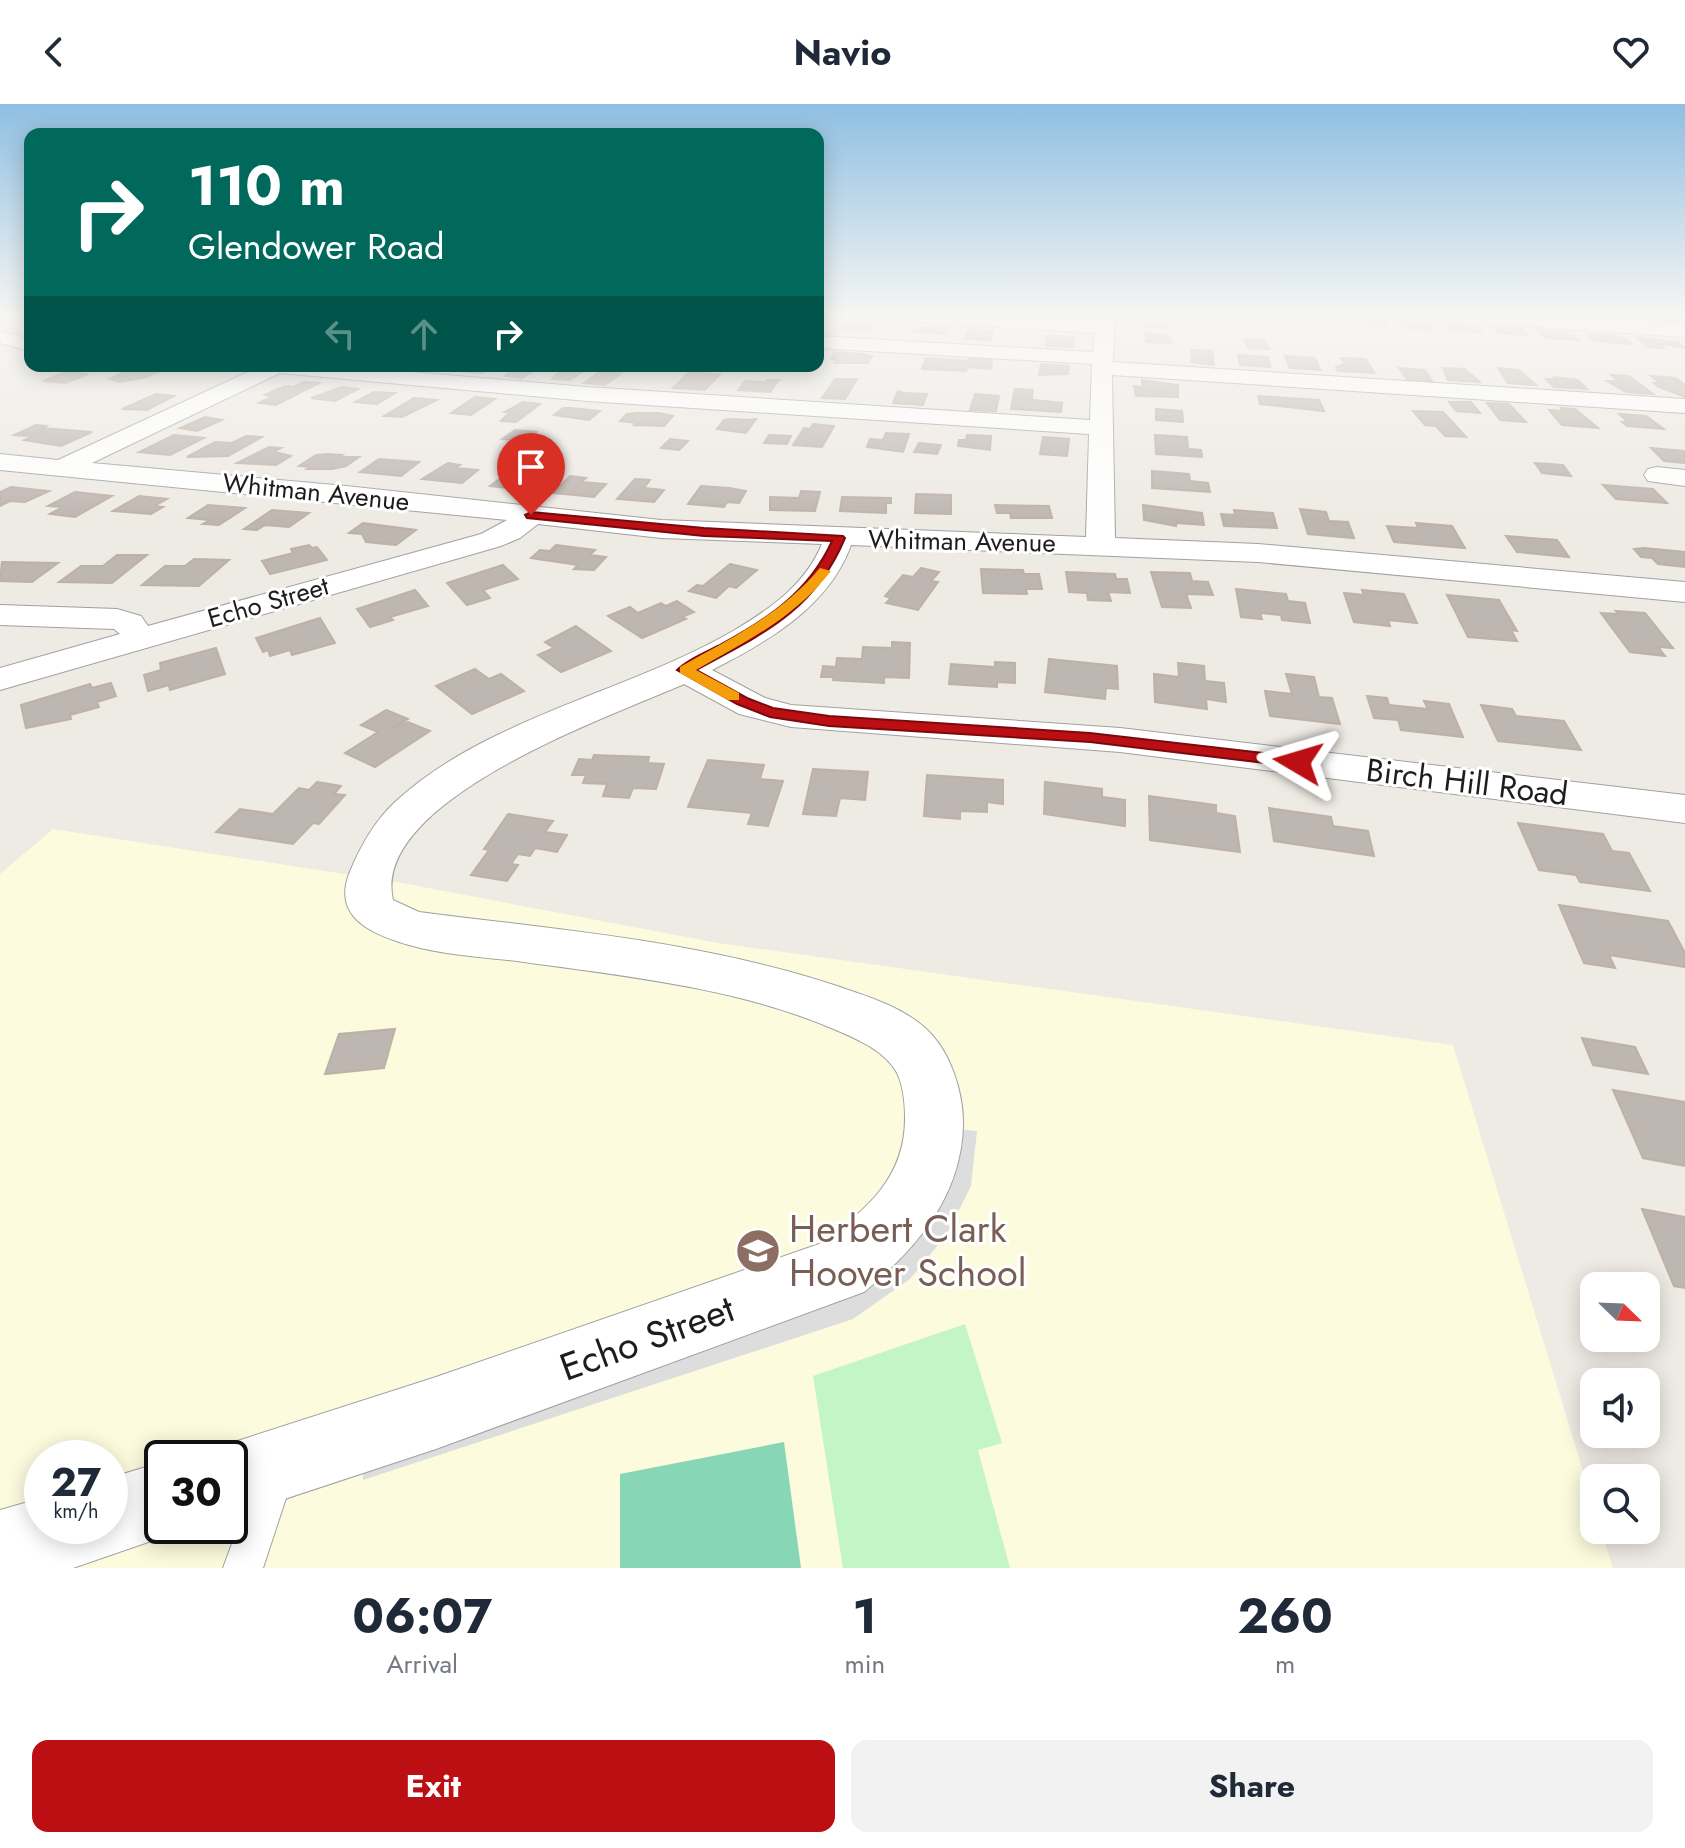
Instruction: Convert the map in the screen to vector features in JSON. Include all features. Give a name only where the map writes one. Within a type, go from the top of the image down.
[{"type":"street","points":[[62,468],[238,384]]},
{"type":"street","points":[[479,384],[1102,428]]},
{"type":"street","points":[[1100,544],[1102,384]]},
{"type":"street","points":[[1384,384],[1685,406]]},
{"type":"street","name":"Whitman Avenue","points":[[0,462],[704,532],[1100,544],[1265,553],[1685,592]]},
{"type":"street","points":[[1657,475],[1685,478]]},
{"type":"street","name":"Echo Street","points":[[0,679],[491,540],[510,532],[531,515]]},
{"type":"street","points":[[685,670],[762,628],[797,602],[826,568],[839,538]]},
{"type":"street","points":[[0,615],[121,619],[129,623],[139,638]]},
{"type":"street","name":"Echo Street","points":[[254,1471],[436,1413],[841,1269],[877,1241],[907,1210],[929,1164],[934,1138],[934,1113],[922,1068],[911,1048],[870,1021],[805,995],[764,983],[596,953],[419,930],[390,923],[378,916],[370,902],[371,874],[386,843],[415,806],[446,781],[551,726],[685,670]]},
{"type":"street","name":"Birch Hill Road","points":[[685,670],[752,706],[791,716],[1120,740],[1682,814]]},
{"type":"street","points":[[0,1550],[24,1543]]},
{"type":"lane","points":[[243,1568],[254,1471]]},
{"type":"shaded area","name":"Herbert Clark Hoover School","points":[[53,829],[402,883],[718,943],[1453,1045],[1581,1464],[1580,1544],[1605,1544],[1613,1568],[0,1568],[0,874]]},
{"type":"shaded area","points":[[924,1126],[977,1131],[971,1186],[947,1234],[910,1279],[853,1319],[363,1480],[361,1424],[835,1261]]},
{"type":"green space","points":[[965,1324],[1002,1443],[978,1450],[1010,1568],[843,1568],[813,1376]]},
{"type":"green space","points":[[784,1442],[801,1568],[620,1568],[620,1474]]},
{"type":"building","points":[[316,384],[276,405],[259,403],[273,396],[265,395],[285,386]]},
{"type":"building","points":[[677,384],[710,384],[705,390],[673,388]]},
{"type":"building","points":[[742,384],[776,384],[770,392],[738,390]]},
{"type":"building","points":[[831,384],[854,384],[845,399],[822,398]]},
{"type":"building","points":[[1142,384],[1178,385],[1178,397],[1136,396],[1134,386],[1142,387]]},
{"type":"building","points":[[1551,384],[1582,384],[1587,389]]},
{"type":"building","points":[[1613,384],[1640,384],[1653,394],[1626,392]]},
{"type":"building","points":[[1656,384],[1684,384],[1685,397]]},
{"type":"building","points":[[342,387],[358,389],[335,401],[311,398]]},
{"type":"building","points":[[1015,389],[1033,390],[1032,399],[1013,397]]},
{"type":"building","points":[[898,391],[927,394],[923,405],[893,403]]},
{"type":"building","points":[[374,392],[395,393],[377,404],[355,402]]},
{"type":"building","points":[[156,394],[174,396],[147,410],[122,409]]},
{"type":"building","points":[[975,394],[999,396],[996,411],[970,410]]},
{"type":"building","points":[[1258,396],[1319,400],[1324,411],[1260,404]]},
{"type":"building","points":[[475,397],[495,399],[471,415],[451,413]]},
{"type":"building","points":[[414,398],[437,400],[402,417],[384,416]]},
{"type":"building","points":[[1013,398],[1062,403],[1061,412],[1011,409]]},
{"type":"building","points":[[523,402],[540,404],[516,422],[501,421],[510,412],[505,412]]},
{"type":"building","points":[[1449,402],[1471,402],[1480,413],[1456,411]]},
{"type":"building","points":[[1487,403],[1509,404],[1526,422],[1500,420]]},
{"type":"building","points":[[563,408],[600,411],[589,420],[554,415]]},
{"type":"building","points":[[1561,408],[1575,409],[1598,428],[1562,425],[1549,410],[1563,411]]},
{"type":"building","points":[[1156,409],[1182,411],[1183,422],[1156,420]]},
{"type":"building","points":[[1413,411],[1443,412],[1466,437],[1445,436],[1436,426],[1425,425]]},
{"type":"building","points":[[627,414],[673,416],[664,426],[620,421]]},
{"type":"building","points":[[1619,414],[1646,416],[1664,429],[1627,426],[1622,422],[1628,422]]},
{"type":"building","points":[[205,417],[222,420],[197,431],[180,428]]},
{"type":"building","points":[[756,419],[746,433],[717,429],[724,420]]},
{"type":"building","points":[[813,424],[834,426],[822,447],[793,445],[804,428],[810,429]]},
{"type":"building","points":[[36,425],[92,432],[61,446],[24,440],[42,432],[14,435]]},
{"type":"building","points":[[515,430],[536,432],[524,441],[502,439]]},
{"type":"building","points":[[886,433],[909,434],[903,452],[867,447],[870,439],[883,440]]},
{"type":"building","points":[[174,435],[204,438],[170,455],[139,452]]},
{"type":"building","points":[[769,435],[791,436],[787,444],[764,443]]},
{"type":"building","points":[[967,435],[991,436],[990,450],[958,446],[959,440],[966,440]]},
{"type":"building","points":[[1155,435],[1187,437],[1188,449],[1201,450],[1202,457],[1156,454]]},
{"type":"building","points":[[246,436],[262,437],[228,456],[187,457],[215,442],[232,443]]},
{"type":"building","points":[[1043,437],[1069,439],[1067,456],[1040,454]]},
{"type":"building","points":[[670,439],[688,441],[679,450],[661,448]]},
{"type":"building","points":[[919,443],[941,445],[937,454],[914,452]]},
{"type":"building","points":[[269,447],[281,448],[274,452],[291,456],[276,465],[237,463]]},
{"type":"building","points":[[1651,448],[1685,451],[1685,463],[1664,461]]},
{"type":"building","points":[[316,455],[359,457],[346,466],[332,469],[299,466]]},
{"type":"building","points":[[379,459],[419,462],[401,476],[360,472]]},
{"type":"building","points":[[448,463],[460,465],[455,468],[478,470],[462,483],[422,479]]},
{"type":"building","points":[[1535,463],[1563,465],[1571,476],[1542,473]]},
{"type":"building","points":[[529,467],[527,469],[534,470],[525,477],[541,479],[527,490],[490,486],[514,468]]},
{"type":"building","points":[[1152,471],[1189,474],[1190,481],[1208,483],[1210,492],[1152,488]]},
{"type":"building","points":[[570,476],[586,478],[581,482],[606,484],[594,497],[553,493]]},
{"type":"building","points":[[635,479],[650,480],[644,488],[664,490],[654,502],[617,499]]},
{"type":"building","points":[[1603,485],[1653,489],[1667,503],[1616,499]]},
{"type":"building","points":[[701,486],[746,491],[739,503],[727,502],[724,507],[688,504]]},
{"type":"building","points":[[11,487],[49,491],[25,502],[10,501],[0,506],[0,492]]},
{"type":"building","points":[[801,491],[820,492],[815,511],[770,510],[770,497],[799,498]]},
{"type":"building","points":[[75,492],[112,496],[75,517],[50,514],[63,507],[48,506]]},
{"type":"building","points":[[916,494],[951,495],[951,514],[915,513]]},
{"type":"building","points":[[139,496],[167,499],[154,506],[163,507],[151,514],[113,511]]},
{"type":"building","points":[[842,497],[891,498],[891,503],[886,503],[886,513],[840,511]]},
{"type":"building","points":[[208,505],[245,508],[219,525],[203,524],[210,520],[188,518]]},
{"type":"building","points":[[995,505],[1049,506],[1052,518],[1011,518],[1010,513],[997,513]]},
{"type":"building","points":[[1143,505],[1202,513],[1204,525],[1176,523],[1176,526],[1144,520]]},
{"type":"building","points":[[1300,509],[1326,512],[1329,521],[1348,522],[1354,538],[1308,534]]},
{"type":"building","points":[[272,510],[309,513],[289,527],[265,525],[257,530],[244,529]]},
{"type":"building","points":[[1234,510],[1273,513],[1277,528],[1224,526],[1221,514],[1235,515]]},
{"type":"building","points":[[363,523],[416,530],[396,545],[366,542],[362,534],[349,533]]},
{"type":"building","points":[[1416,523],[1452,526],[1465,548],[1394,542],[1387,526],[1418,528]]},
{"type":"building","points":[[1506,536],[1557,540],[1569,557],[1517,552]]},
{"type":"building","points":[[309,545],[317,547],[327,560],[270,574],[262,561],[293,553],[291,549]]},
{"type":"building","points":[[556,545],[595,550],[590,555],[606,557],[594,570],[574,569],[578,565],[531,558],[540,550],[550,551]]},
{"type":"building","points":[[1634,549],[1685,552],[1685,567],[1658,564],[1652,558],[1641,557]]},
{"type":"building","points":[[117,555],[147,555],[112,583],[59,582],[81,566],[103,566]]},
{"type":"building","points":[[194,559],[229,560],[199,586],[142,585],[165,566],[185,566]]},
{"type":"building","points":[[2,562],[58,563],[32,582],[0,581]]},
{"type":"building","points":[[730,564],[757,570],[736,588],[729,586],[716,598],[689,591],[697,585],[703,586]]},
{"type":"building","points":[[503,565],[518,579],[483,590],[490,598],[467,605],[447,583]]},
{"type":"building","points":[[921,568],[939,572],[931,581],[938,582],[918,610],[886,603],[891,598],[885,596],[903,575],[913,577]]},
{"type":"building","points":[[981,569],[1023,570],[1024,574],[1039,574],[1042,589],[1026,589],[1027,594],[983,593]]},
{"type":"building","points":[[1066,572],[1115,574],[1116,579],[1127,579],[1130,593],[1108,592],[1111,601],[1088,600],[1087,593],[1069,592]]},
{"type":"building","points":[[1151,572],[1190,573],[1192,581],[1208,582],[1213,595],[1186,594],[1191,608],[1162,607]]},
{"type":"building","points":[[1236,589],[1286,594],[1288,601],[1305,603],[1310,623],[1282,620],[1281,615],[1260,613],[1262,619],[1241,617]]},
{"type":"building","points":[[415,590],[428,606],[390,617],[393,620],[370,627],[357,609]]},
{"type":"building","points":[[1362,590],[1404,594],[1417,623],[1388,620],[1390,626],[1354,622],[1344,593],[1364,595]]},
{"type":"building","points":[[1447,595],[1499,600],[1517,631],[1511,630],[1517,641],[1468,637]]},
{"type":"building","points":[[677,601],[694,612],[682,617],[686,619],[642,638],[608,616],[630,607],[638,613],[661,603],[666,606]]},
{"type":"building","points":[[1616,611],[1645,613],[1673,648],[1658,647],[1665,656],[1630,652],[1601,613],[1619,614]]},
{"type":"building","points":[[320,618],[335,643],[292,655],[290,650],[270,656],[268,650],[263,652],[256,638]]},
{"type":"building","points":[[576,626],[611,651],[561,672],[538,655],[554,648],[545,642]]},
{"type":"building","points":[[892,642],[910,643],[909,678],[884,677],[884,683],[821,677],[823,666],[836,667],[837,658],[862,659],[863,647],[892,648]]},
{"type":"building","points":[[216,648],[225,674],[170,690],[169,685],[148,691],[144,675],[161,670],[160,663]]},
{"type":"building","points":[[1049,659],[1117,666],[1118,689],[1106,688],[1105,699],[1045,692]]},
{"type":"building","points":[[995,662],[1015,663],[1015,683],[997,682],[997,687],[949,684],[951,664],[995,667]]},
{"type":"building","points":[[1178,663],[1204,666],[1205,681],[1224,683],[1226,702],[1206,699],[1207,709],[1155,702],[1154,674],[1179,677]]},
{"type":"building","points":[[475,669],[489,679],[501,674],[524,691],[472,714],[436,686]]},
{"type":"building","points":[[1286,674],[1314,677],[1319,697],[1332,698],[1340,724],[1270,716],[1265,691],[1292,694]]},
{"type":"building","points":[[111,683],[116,696],[97,702],[99,707],[70,715],[71,719],[26,728],[21,705],[90,684],[92,688]]},
{"type":"building","points":[[1367,696],[1387,698],[1389,705],[1428,709],[1424,701],[1449,704],[1463,737],[1401,730],[1398,720],[1374,718]]},
{"type":"building","points":[[1481,705],[1512,709],[1516,716],[1564,721],[1581,750],[1498,741]]},
{"type":"building","points":[[386,710],[408,719],[391,729],[408,722],[430,731],[375,767],[345,753],[378,732],[361,725]]},
{"type":"building","points":[[594,755],[649,757],[648,763],[664,764],[656,789],[633,788],[629,798],[603,796],[607,784],[583,783],[586,775],[572,775],[579,759],[592,760]]},
{"type":"building","points":[[708,760],[764,765],[760,779],[783,781],[768,826],[748,824],[752,813],[688,807]]},
{"type":"building","points":[[813,769],[868,772],[865,800],[840,798],[836,816],[803,814]]},
{"type":"building","points":[[927,775],[1003,780],[1003,804],[987,802],[987,812],[960,811],[960,819],[924,816]]},
{"type":"building","points":[[317,782],[341,786],[334,794],[345,795],[319,824],[313,823],[293,844],[216,832],[240,809],[273,814],[299,788],[309,790]]},
{"type":"building","points":[[1045,782],[1102,789],[1102,797],[1125,800],[1125,826],[1044,814]]},
{"type":"building","points":[[1149,796],[1216,805],[1216,813],[1235,816],[1240,852],[1150,840]]},
{"type":"building","points":[[1269,808],[1331,817],[1333,826],[1368,831],[1374,856],[1274,841]]},
{"type":"building","points":[[508,814],[553,821],[545,832],[567,835],[557,852],[535,848],[530,856],[518,854],[511,864],[518,865],[507,881],[471,875],[489,850],[484,849]]},
{"type":"building","points":[[1518,823],[1603,834],[1612,851],[1629,853],[1650,891],[1580,882],[1576,875],[1539,870]]},
{"type":"building","points":[[1559,905],[1668,921],[1685,953],[1685,967],[1609,955],[1615,968],[1584,963]]},
{"type":"building","points":[[395,1029],[384,1068],[325,1074],[339,1034]]},
{"type":"building","points":[[1582,1038],[1635,1047],[1648,1074],[1593,1065]]},
{"type":"building","points":[[1613,1090],[1685,1102],[1685,1166],[1643,1158]]},
{"type":"building","points":[[1642,1209],[1685,1217],[1685,1288],[1674,1286]]},
{"type":"slow traffic","points":[[734,697],[685,670],[775,620],[805,594],[824,571]]},
{"type":"place","name":"Herbert Clark Hoover School","points":[[758,1251]]},
{"type":"route","points":[[531,515],[661,529],[839,538],[826,568],[797,602],[762,628],[685,670],[752,706],[770,712],[829,721],[1090,737],[1298,762]]}]
